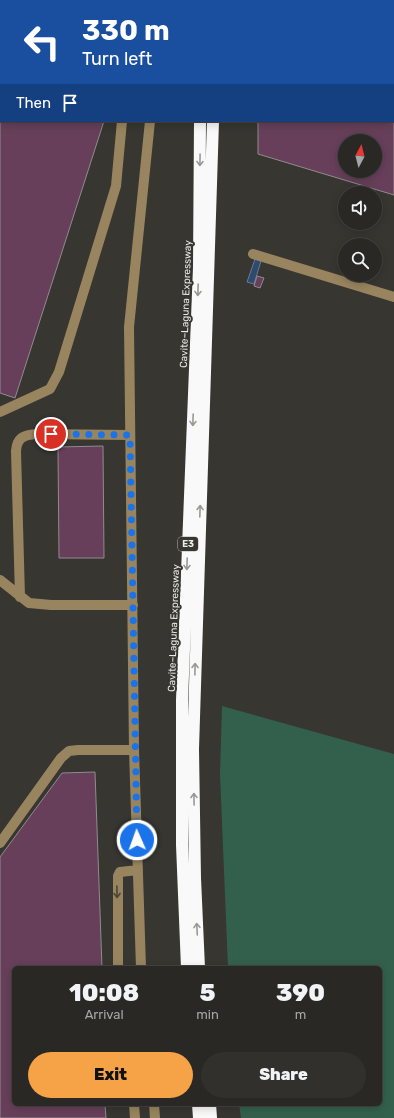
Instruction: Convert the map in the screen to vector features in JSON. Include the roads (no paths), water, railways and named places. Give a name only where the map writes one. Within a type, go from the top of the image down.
[{"type":"highway","name":"Cavite–Laguna Expressway","points":[[187,966],[182,845],[182,700],[199,267],[200,122]]},
{"type":"highway","name":"E3","points":[[199,966],[193,742],[213,122]]},
{"type":"highway","points":[[198,1106],[199,1118]]},
{"type":"highway","points":[[210,1106],[211,1118]]},
{"type":"lane","points":[[0,412],[50,389],[59,372],[116,186],[122,122]]},
{"type":"lane","points":[[141,966],[134,750],[129,327],[150,122]]},
{"type":"lane","points":[[253,254],[394,297]]},
{"type":"lane","points":[[20,597],[16,451],[20,439],[23,436],[36,434],[130,435]]},
{"type":"lane","points":[[0,580],[20,597],[30,603],[51,605],[133,605]]},
{"type":"lane","points":[[0,843],[61,758],[69,751],[134,750]]},
{"type":"lane","points":[[118,966],[118,876],[120,872],[138,870]]},
{"type":"lane","points":[[134,1106],[135,1118]]},
{"type":"lane","points":[[154,1106],[155,1118]]},
{"type":"water","points":[[255,259],[261,261],[254,284],[247,282]]}]
